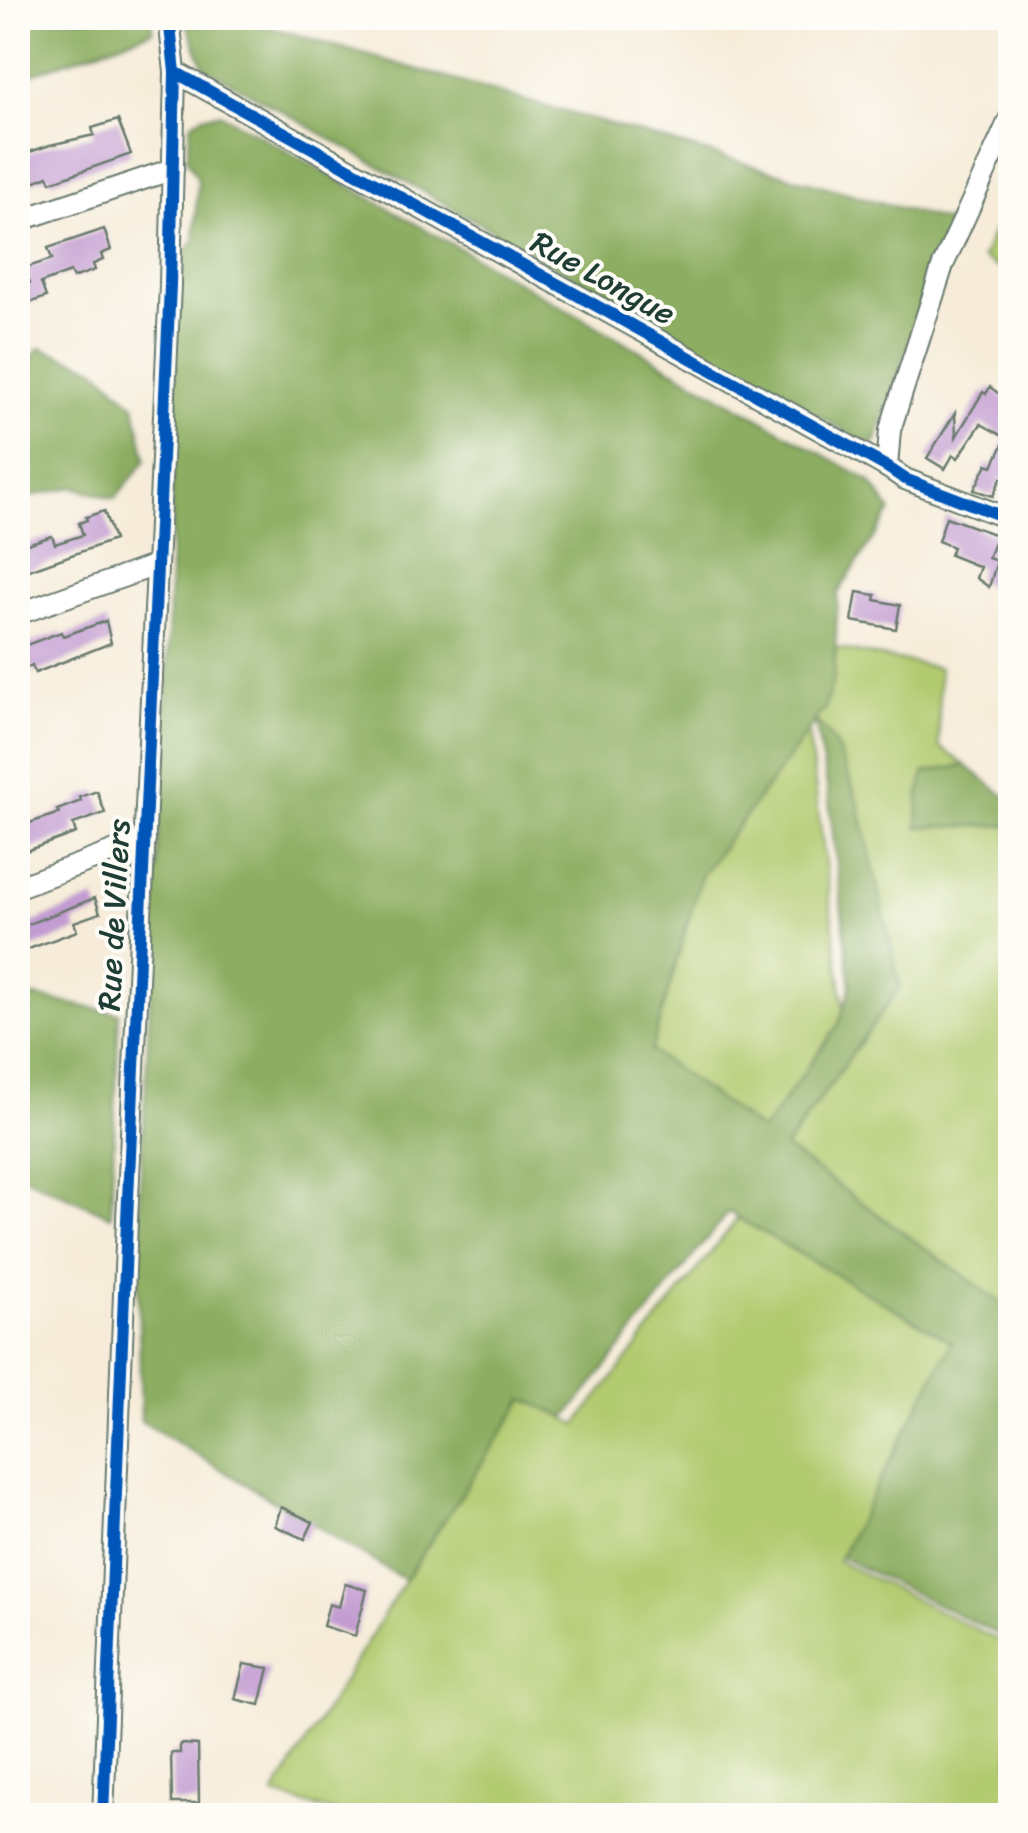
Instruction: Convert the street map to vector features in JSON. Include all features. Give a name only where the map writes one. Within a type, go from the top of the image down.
[{"type":"street","name":"Rue de Villers","points":[[103,1816],[170,284],[174,72],[170,18]]},
{"type":"street","name":"Rue Longue","points":[[174,72],[905,479],[1010,519]]},
{"type":"street","points":[[887,467],[890,430],[943,265],[1010,118]]},
{"type":"street","points":[[18,221],[173,169]]},
{"type":"street","points":[[18,614],[156,564]]},
{"type":"street","points":[[18,887],[144,840]]},
{"type":"green space","points":[[18,18],[152,18],[152,31],[18,79]]},
{"type":"green space","points":[[238,18],[949,222],[875,443],[868,444],[204,67],[187,24]]},
{"type":"green space","points":[[220,113],[870,481],[891,511],[838,593],[834,677],[825,708],[815,720],[835,743],[859,804],[900,987],[785,1148],[1010,1309],[1010,1640],[840,1557],[952,1342],[728,1212],[566,1418],[524,1399],[405,1580],[141,1421],[137,1238],[166,707],[179,262],[194,240],[198,180],[187,159],[191,124],[203,116]],"holes":[[[815,722],[828,792],[851,987],[839,1024],[762,1131],[651,1051],[701,876]]]},
{"type":"green space","points":[[1010,192],[1010,275],[982,258]]},
{"type":"green space","points":[[40,348],[96,368],[135,406],[146,460],[115,499],[73,487],[18,499],[18,375]]},
{"type":"green space","points":[[836,648],[939,668],[939,746],[965,765],[924,773],[920,827],[1010,825],[1010,1309],[785,1148],[900,987],[835,743],[815,720],[829,695]]},
{"type":"green space","points":[[808,730],[844,1008],[839,1024],[762,1132],[650,1051],[701,876]]},
{"type":"green space","points":[[965,765],[1010,800],[1010,825],[918,827],[924,773]]},
{"type":"green space","points":[[18,994],[119,1013],[111,1216],[18,1174]]},
{"type":"green space","points":[[738,1218],[953,1342],[838,1561],[1010,1646],[1010,1815],[348,1816],[274,1795],[405,1580],[525,1398],[577,1424]]},
{"type":"building","points":[[118,120],[131,154],[51,182],[48,176],[18,188],[18,156],[94,135],[92,128]]},
{"type":"building","points":[[104,229],[111,250],[93,264],[95,270],[73,278],[70,272],[41,283],[46,297],[18,307],[18,287],[30,283],[25,268],[52,259],[48,248]]},
{"type":"building","points":[[990,387],[1010,402],[1010,483],[1001,478],[993,496],[974,490],[987,464],[993,466],[1006,438],[981,424],[958,458],[953,455],[945,469],[927,458],[955,413],[956,437]]},
{"type":"building","points":[[104,511],[114,540],[18,574],[18,547],[52,536],[55,544],[83,535],[79,523]]},
{"type":"building","points":[[946,517],[997,535],[988,558],[997,561],[989,587],[976,578],[980,567],[950,555],[953,547],[938,541]]},
{"type":"building","points":[[857,592],[900,605],[896,629],[852,621]]},
{"type":"building","points":[[106,621],[111,643],[35,673],[32,665],[18,672],[18,648]]},
{"type":"building","points":[[97,791],[105,813],[73,824],[76,833],[18,854],[18,827],[59,813],[57,810]]},
{"type":"building","points":[[95,898],[100,913],[74,922],[77,931],[18,953],[18,928]]},
{"type":"building","points":[[281,1507],[313,1522],[305,1539],[275,1526]]},
{"type":"building","points":[[345,1584],[367,1590],[355,1636],[323,1626],[329,1604],[339,1607]]},
{"type":"building","points":[[244,1664],[269,1668],[260,1705],[235,1699]]},
{"type":"building","points":[[180,1744],[198,1745],[199,1803],[172,1803],[171,1753],[180,1753]]},
{"type":"cycle path","points":[[103,1816],[170,285],[175,72],[169,18]]},
{"type":"cycle path","points":[[175,72],[905,479],[1010,519]]}]
